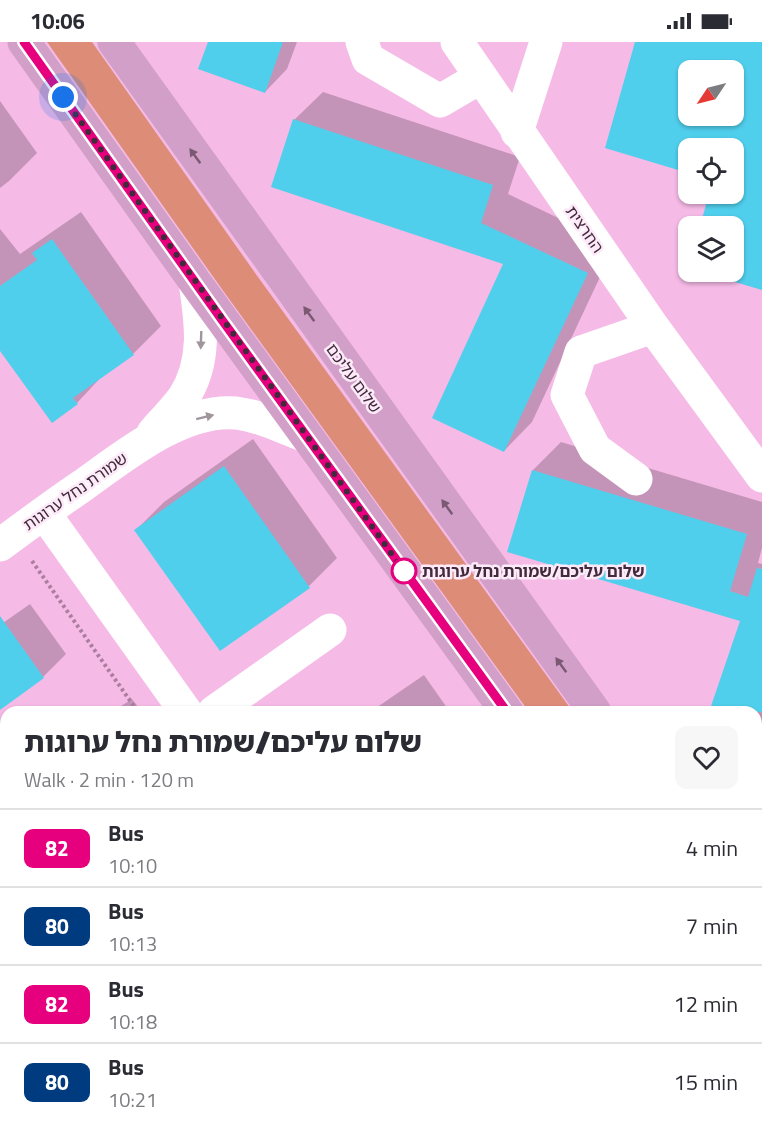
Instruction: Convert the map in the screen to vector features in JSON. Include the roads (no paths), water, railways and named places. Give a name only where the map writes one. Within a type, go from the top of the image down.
[{"type":"main road","points":[[24,42],[305,436],[503,706]]},
{"type":"main road","name":"שלום עליכם","points":[[114,42],[591,706]]},
{"type":"street","points":[[362,42],[368,59],[440,101],[481,77]]},
{"type":"street","name":"החרצית","points":[[457,42],[653,327],[761,474]]},
{"type":"street","points":[[517,132],[546,42]]},
{"type":"street","name":"שמורת נחל ערוגות","points":[[7,540],[150,437],[183,398],[195,376],[201,353],[201,322],[195,282]]},
{"type":"street","points":[[636,479],[595,449],[567,395],[581,352],[653,327]]},
{"type":"street","name":"שמורת נחל ערוגות","points":[[150,437],[212,414],[235,413],[263,419],[305,436]]},
{"type":"street","points":[[44,513],[182,706]]},
{"type":"street","points":[[222,706],[330,630]]},
{"type":"place","name":"שלום עליכם/שמורת נחל ערוגות","points":[[404,571]]}]
